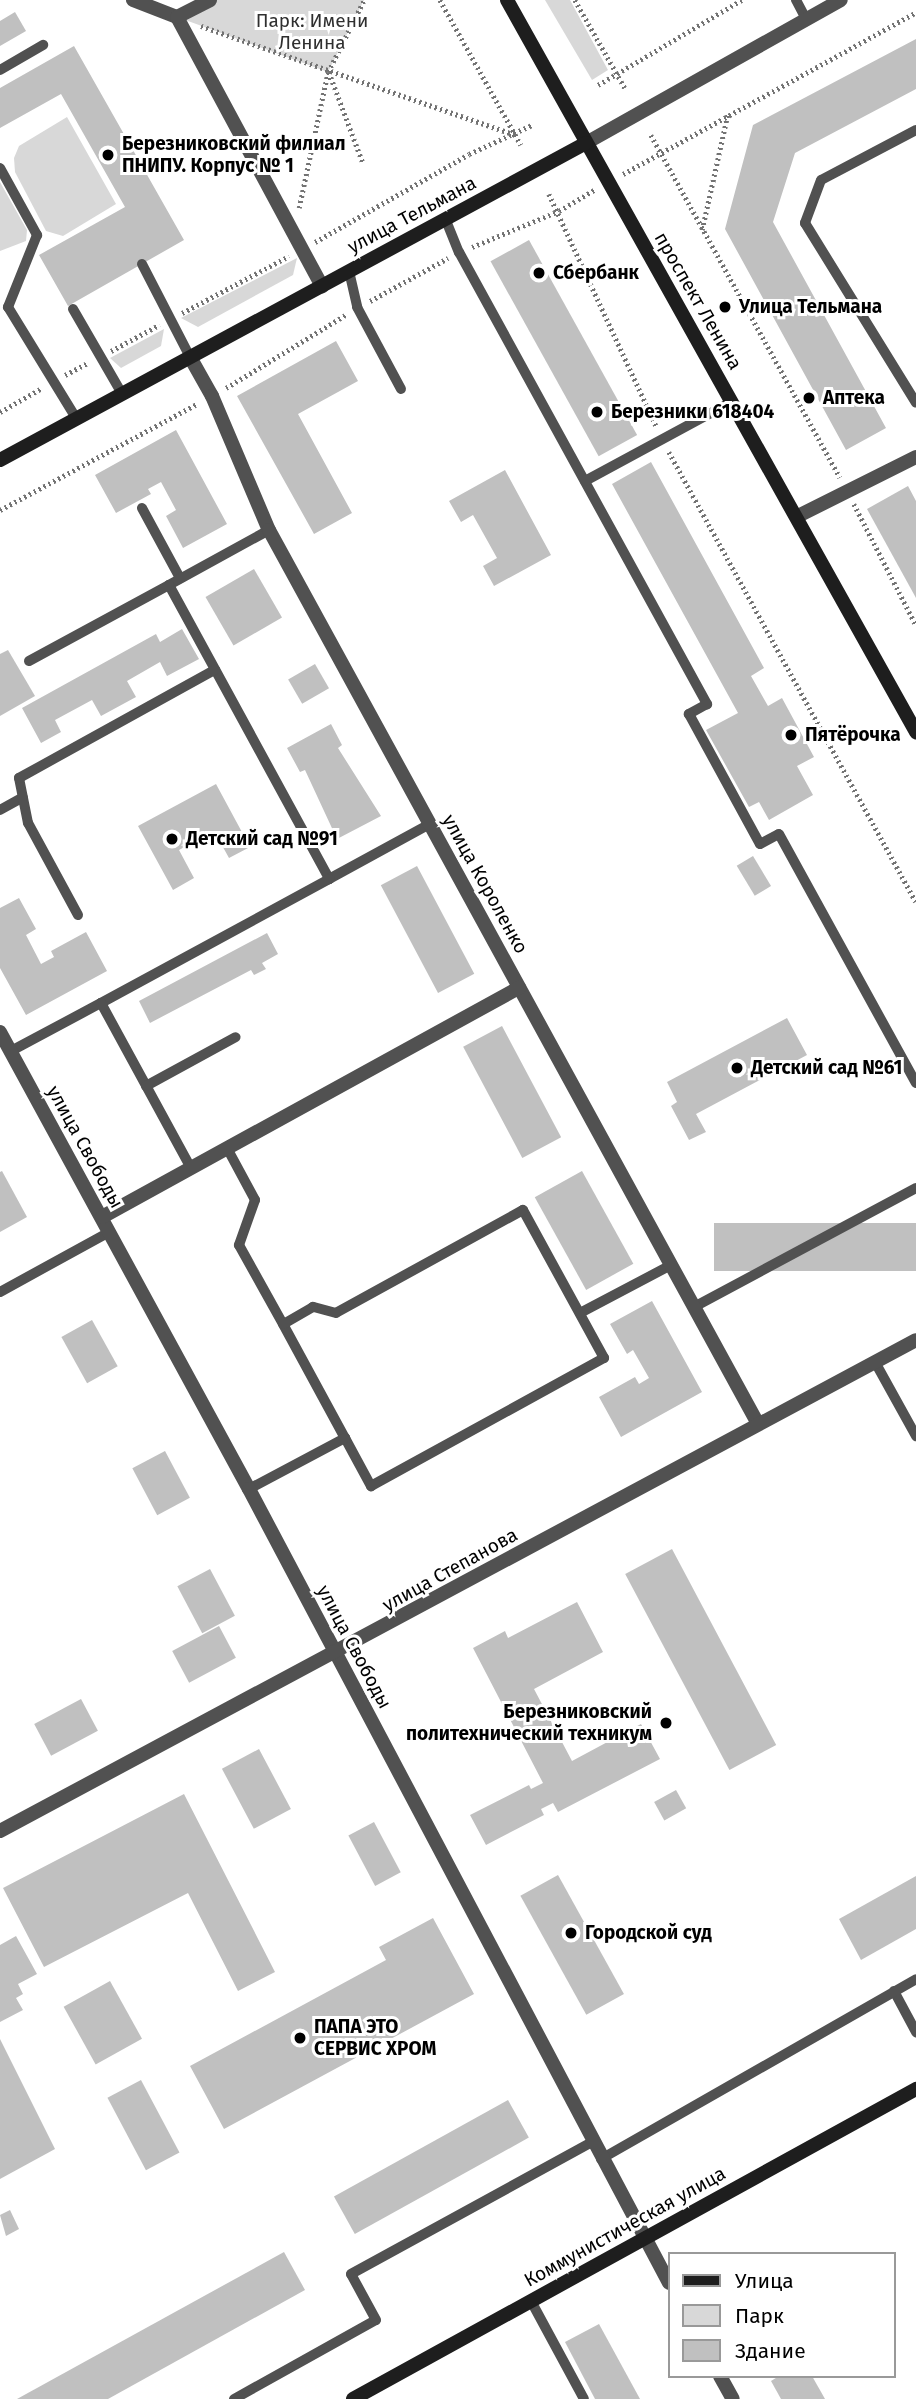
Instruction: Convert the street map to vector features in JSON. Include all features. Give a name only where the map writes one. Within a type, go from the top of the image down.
[{"type":"main road","name":"проспект Ленина","points":[[507,0],[798,516],[916,732]]},
{"type":"main road","name":"улица Тельмана","points":[[0,460],[586,143]]},
{"type":"main road","name":"Коммунистическая улица","points":[[353,2399],[916,2089]]},
{"type":"street","points":[[133,0],[177,17],[322,286]]},
{"type":"street","points":[[177,17],[210,0]]},
{"type":"street","name":"улица Тельмана","points":[[586,143],[841,0]]},
{"type":"street","name":"улица Короленко","points":[[190,357],[212,396],[269,530],[758,1423]]},
{"type":"street","points":[[798,516],[849,494],[916,457]]},
{"type":"street","points":[[102,1217],[519,988]]},
{"type":"street","name":"улица Свободы","points":[[0,1032],[249,1489],[668,2281]]},
{"type":"street","name":"улица Степанова","points":[[1,1827],[336,1654],[758,1423],[916,1340]]},
{"type":"street","points":[[721,2378],[733,2399]]},
{"type":"lane","points":[[796,0],[806,19]]},
{"type":"lane","points":[[0,69],[43,45]]},
{"type":"lane","points":[[916,130],[821,180],[805,223],[916,403]]},
{"type":"lane","points":[[0,168],[37,235],[8,307],[76,418]]},
{"type":"lane","points":[[445,218],[459,252],[708,704],[689,714],[760,844],[779,834],[916,1083]]},
{"type":"lane","points":[[142,264],[190,357]]},
{"type":"lane","points":[[349,271],[357,307],[401,389]]},
{"type":"lane","points":[[73,309],[122,394]]},
{"type":"lane","points":[[585,481],[733,401]]},
{"type":"lane","points":[[142,508],[180,578]]},
{"type":"lane","points":[[29,661],[269,530]]},
{"type":"lane","points":[[169,585],[329,878]]},
{"type":"lane","points":[[78,915],[29,823],[19,778],[215,670]]},
{"type":"lane","points":[[0,810],[23,797]]},
{"type":"lane","points":[[11,1051],[430,824]]},
{"type":"lane","points":[[101,1003],[191,1168]]},
{"type":"lane","points":[[146,1086],[236,1037]]},
{"type":"lane","points":[[227,1148],[256,1200],[239,1245],[371,1486],[604,1358],[523,1210],[335,1313],[313,1307],[283,1324]]},
{"type":"lane","points":[[694,1307],[916,1188]]},
{"type":"lane","points":[[0,1292],[109,1232]]},
{"type":"lane","points":[[580,1313],[671,1265]]},
{"type":"lane","points":[[875,1362],[916,1436]]},
{"type":"lane","points":[[249,1489],[345,1438]]},
{"type":"lane","points":[[601,2158],[840,2027],[916,1979]]},
{"type":"lane","points":[[894,1992],[916,2032]]},
{"type":"lane","points":[[234,2399],[376,2320],[351,2274],[592,2141]]},
{"type":"lane","points":[[531,2301],[584,2399]]},
{"type":"path","points":[[294,230],[328,72],[364,0]]},
{"type":"path","points":[[440,0],[521,145]]},
{"type":"path","points":[[575,0],[625,88]]},
{"type":"path","points":[[598,85],[742,0]]},
{"type":"path","points":[[177,17],[328,72],[516,135]]},
{"type":"path","points":[[328,72],[363,163]]},
{"type":"path","points":[[702,230],[728,112]]},
{"type":"path","points":[[0,412],[302,249],[469,154],[533,125]]},
{"type":"path","points":[[651,135],[849,494],[916,625]]},
{"type":"path","points":[[549,194],[662,439],[916,902]]},
{"type":"green space","name":"Парк: Имени Ленина","points":[[210,0],[364,0],[328,72],[177,17]]},
{"type":"green space","points":[[545,0],[570,0],[608,70],[592,80]]},
{"type":"green space","points":[[67,117],[116,204],[63,236],[46,231],[15,172],[14,158],[19,146]]},
{"type":"green space","points":[[0,182],[27,230],[26,241],[0,251]]},
{"type":"green space","points":[[297,258],[293,275],[198,327],[181,318]]},
{"type":"green space","points":[[164,329],[161,346],[121,368],[110,358]]},
{"type":"building","points":[[15,12],[26,31],[0,46],[0,21]]},
{"type":"building","points":[[916,39],[916,89],[795,153],[773,222],[886,428],[846,450],[725,229],[753,125]]},
{"type":"building","points":[[74,46],[184,240],[68,306],[39,255],[125,207],[61,94],[0,128],[0,88]]},
{"type":"building","points":[[529,240],[637,435],[599,456],[491,261]]},
{"type":"building","points":[[336,341],[358,381],[298,414],[352,513],[314,534],[237,396]]},
{"type":"building","points":[[176,430],[227,524],[183,548],[166,516],[176,510],[161,482],[148,489],[151,494],[116,513],[95,475]]},
{"type":"building","points":[[651,462],[764,668],[751,676],[768,706],[782,698],[814,757],[797,766],[813,795],[769,820],[759,802],[749,807],[706,730],[738,713],[612,484]]},
{"type":"building","points":[[505,470],[551,555],[494,586],[483,566],[497,558],[473,515],[461,522],[449,501]]},
{"type":"building","points":[[908,486],[916,501],[916,598],[867,509]]},
{"type":"building","points":[[254,569],[282,617],[234,645],[206,597]]},
{"type":"building","points":[[182,629],[199,659],[167,676],[160,662],[127,681],[136,697],[101,716],[92,700],[55,720],[61,732],[41,743],[22,708],[156,634],[160,642]]},
{"type":"building","points":[[8,650],[35,696],[0,716],[0,654]]},
{"type":"building","points":[[315,664],[329,688],[302,704],[288,680]]},
{"type":"building","points":[[331,724],[342,745],[338,748],[381,816],[337,839],[305,770],[300,772],[287,748]]},
{"type":"building","name":"Детский сад №91","points":[[216,784],[250,847],[229,858],[214,831],[179,850],[194,878],[173,890],[138,826]]},
{"type":"building","points":[[753,856],[771,886],[755,896],[737,866]]},
{"type":"building","points":[[417,866],[474,974],[438,993],[381,885]]},
{"type":"building","points":[[19,898],[36,929],[26,935],[41,964],[54,957],[51,951],[86,932],[107,971],[26,1015],[0,968],[0,908]]},
{"type":"building","points":[[267,933],[278,954],[262,963],[266,969],[254,975],[251,970],[150,1023],[139,1001]]},
{"type":"building","name":"Детский сад №61","points":[[787,1018],[807,1055],[696,1114],[706,1132],[689,1140],[671,1106],[677,1102],[667,1082]]},
{"type":"building","points":[[502,1026],[561,1137],[522,1158],[463,1047]]},
{"type":"building","points":[[2,1171],[27,1217],[0,1232],[0,1172]]},
{"type":"building","points":[[582,1171],[633,1264],[586,1290],[535,1197]]},
{"type":"building","points":[[714,1223],[916,1223],[916,1271],[714,1271]]},
{"type":"building","points":[[652,1301],[702,1392],[621,1437],[599,1397],[635,1377],[639,1384],[649,1378],[633,1350],[627,1354],[610,1324]]},
{"type":"building","points":[[92,1320],[118,1366],[87,1383],[61,1337]]},
{"type":"building","points":[[165,1451],[190,1498],[157,1515],[132,1468]]},
{"type":"building","points":[[672,1549],[776,1745],[729,1770],[625,1574]]},
{"type":"building","points":[[210,1569],[235,1616],[202,1633],[177,1586]]},
{"type":"building","points":[[577,1602],[603,1652],[534,1689],[572,1761],[641,1724],[660,1759],[558,1812],[553,1803],[541,1809],[544,1815],[486,1845],[470,1815],[529,1785],[531,1789],[543,1783],[473,1648],[505,1631],[508,1638]]},
{"type":"building","points":[[219,1626],[236,1658],[189,1683],[172,1651]]},
{"type":"building","points":[[81,1699],[98,1731],[51,1756],[34,1724]]},
{"type":"building","points":[[259,1749],[291,1809],[254,1829],[222,1769]]},
{"type":"building","points":[[676,1790],[686,1808],[664,1820],[654,1802]]},
{"type":"building","points":[[184,1794],[275,1972],[238,1991],[188,1893],[44,1967],[3,1888]]},
{"type":"building","points":[[374,1822],[401,1872],[375,1886],[348,1836]]},
{"type":"building","points":[[558,1875],[624,1994],[586,2015],[520,1896]]},
{"type":"building","points":[[916,1876],[916,1929],[861,1960],[839,1919]]},
{"type":"building","points":[[433,1918],[474,1994],[224,2129],[190,2066],[386,1960],[379,1947]]},
{"type":"building","points":[[16,1936],[37,1974],[18,1984],[23,1994],[16,1998],[23,2010],[0,2022],[0,1945]]},
{"type":"building","points":[[110,1981],[142,2039],[96,2064],[64,2007]]},
{"type":"building","points":[[0,2039],[55,2149],[0,2179]]},
{"type":"building","points":[[141,2080],[179,2152],[146,2170],[107,2098]]},
{"type":"building","points":[[508,2100],[529,2138],[355,2234],[334,2196]]},
{"type":"building","points":[[10,2210],[19,2229],[6,2236],[0,2215]]},
{"type":"building","points":[[284,2252],[305,2290],[108,2399],[17,2399]]},
{"type":"building","points":[[599,2324],[640,2399],[595,2399],[565,2342]]},
{"type":"building","points":[[776,2378],[813,2378],[825,2399],[781,2399],[771,2381]]},
{"type":"place","name":"Березниковский филиал ПНИПУ. Корпус № 1","points":[[108,155]]},
{"type":"place","name":"Сбербанк","points":[[539,273]]},
{"type":"place","name":"Улица Тельмана","points":[[725,307]]},
{"type":"place","name":"Аптека","points":[[809,398]]},
{"type":"place","name":"Березники 618404","points":[[597,412]]},
{"type":"place","name":"Пятёрочка","points":[[791,735]]},
{"type":"place","name":"Детский сад №91","points":[[172,839]]},
{"type":"place","name":"Детский сад №61","points":[[737,1068]]},
{"type":"place","name":"Березниковский политехнический техникум","points":[[666,1723]]},
{"type":"place","name":"Городской суд","points":[[571,1933]]},
{"type":"place","name":"ПАПА ЭТО СЕРВИС ХРОМ","points":[[300,2038]]}]
